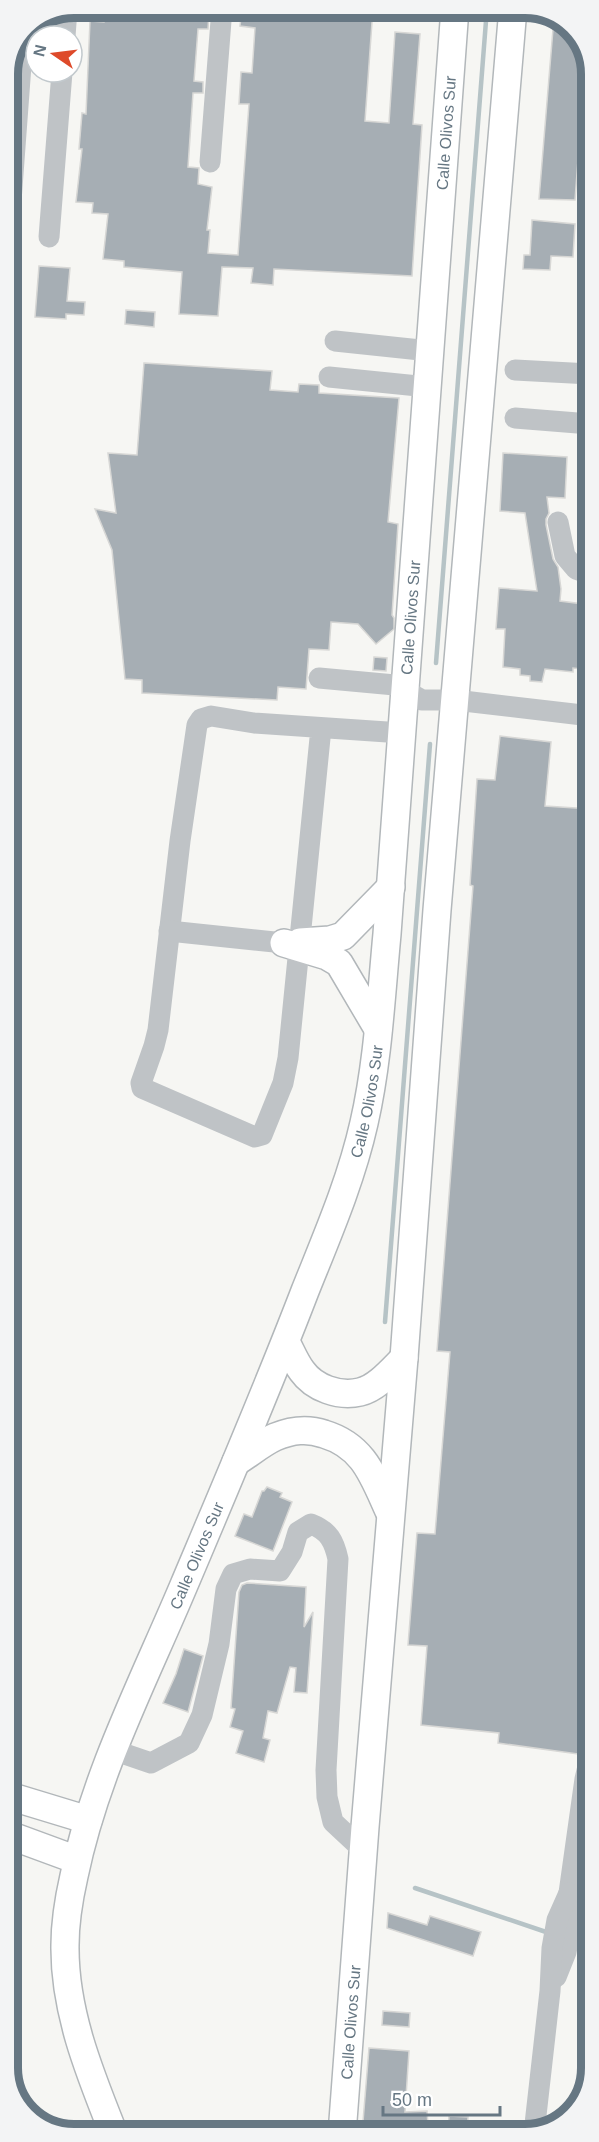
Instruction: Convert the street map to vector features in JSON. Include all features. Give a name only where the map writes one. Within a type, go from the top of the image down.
[{"type":"main road","points":[[440,18],[450,92]]},
{"type":"main road","name":"Calle Olivos Sur","points":[[110,2124],[75,2025],[66,1980],[64,1943],[77,1860],[88,1820],[113,1750],[286,1342],[352,1166],[372,1083],[391,887],[454,18]]},
{"type":"main road","name":"Calle Olivos Sur","points":[[343,2124],[455,700],[512,18]]},
{"type":"main road","points":[[294,944],[330,940],[343,936],[391,887]]},
{"type":"main road","points":[[339,963],[343,936]]},
{"type":"main road","points":[[294,944],[339,963],[378,1029]]},
{"type":"main road","points":[[286,1342],[301,1370],[311,1381],[340,1393],[361,1392],[381,1380],[404,1358]]},
{"type":"main road","points":[[236,1462],[273,1438],[292,1431],[310,1430],[338,1438],[358,1452],[371,1470],[390,1512]]},
{"type":"main road","points":[[18,1799],[88,1820]]},
{"type":"main road","points":[[18,1838],[77,1860]]},
{"type":"lane","points":[[210,162],[221,18]]},
{"type":"lane","points":[[18,106],[22,53]]},
{"type":"lane","points":[[49,237],[61,84]]},
{"type":"lane","points":[[334,341],[430,351]]},
{"type":"lane","points":[[515,370],[581,374]]},
{"type":"lane","points":[[329,377],[428,387]]},
{"type":"lane","points":[[516,418],[581,423]]},
{"type":"lane","points":[[558,522],[565,556],[576,570],[581,571]]},
{"type":"lane","points":[[319,678],[395,685],[422,700],[455,700],[581,715]]},
{"type":"lane","points":[[321,728],[294,944],[288,1058],[283,1083],[262,1135],[255,1137],[142,1088],[141,1083],[158,1030],[197,724],[201,719],[211,716],[254,723],[402,733]]},
{"type":"lane","points":[[170,931],[294,944]]},
{"type":"lane","points":[[113,1750],[151,1763],[189,1743],[202,1715],[219,1644],[226,1589],[233,1574],[250,1569],[280,1571],[292,1552],[298,1532],[311,1524],[323,1529],[334,1542],[338,1559],[326,1770],[327,1797],[333,1822],[363,1850]]},
{"type":"lane","points":[[535,2123],[550,1991],[564,1923],[581,1808]]},
{"type":"building","points":[[104,18],[209,18],[208,29],[198,29],[194,81],[203,82],[203,93],[193,93],[188,167],[199,168],[198,184],[212,187],[207,230],[210,230],[208,253],[238,255],[249,104],[239,104],[241,72],[252,73],[255,28],[240,26],[241,18],[372,18],[365,121],[389,123],[395,32],[420,34],[413,124],[422,125],[412,276],[274,269],[273,285],[251,283],[253,268],[222,267],[218,316],[179,314],[182,272],[124,267],[124,261],[103,259],[108,214],[92,213],[93,203],[76,202],[82,149],[79,149],[82,113],[86,114],[90,21],[104,22]]},
{"type":"building","points":[[553,26],[569,40],[580,63],[581,120],[575,200],[539,199]]},
{"type":"building","points":[[532,220],[575,224],[573,257],[551,256],[550,270],[523,269],[524,255],[530,255]]},
{"type":"building","points":[[39,266],[70,268],[67,301],[85,302],[84,315],[66,314],[66,319],[35,317]]},
{"type":"building","points":[[126,310],[155,312],[154,327],[125,324]]},
{"type":"building","points":[[144,363],[272,371],[270,390],[298,392],[299,384],[319,385],[319,393],[399,398],[388,522],[398,524],[392,615],[394,629],[376,644],[358,624],[331,622],[329,650],[309,649],[306,689],[278,687],[277,700],[142,693],[142,680],[125,679],[112,550],[95,509],[116,513],[108,453],[137,455]]},
{"type":"building","points":[[503,453],[567,457],[565,498],[547,497],[549,513],[546,525],[553,559],[558,567],[560,601],[581,604],[581,669],[573,668],[573,672],[545,669],[542,682],[530,681],[530,676],[520,675],[520,669],[503,667],[505,629],[496,629],[499,588],[537,591],[525,513],[500,511]]},
{"type":"building","points":[[374,657],[387,658],[386,671],[373,670]]},
{"type":"building","points":[[500,736],[551,742],[545,806],[581,808],[581,1747],[578,1754],[498,1743],[499,1733],[421,1725],[427,1646],[408,1645],[417,1533],[435,1534],[450,1352],[437,1351],[473,886],[470,885],[477,779],[495,780]]},
{"type":"building","points":[[267,1487],[282,1493],[280,1497],[292,1502],[273,1551],[235,1536],[244,1514],[252,1517],[262,1491]]},
{"type":"building","points":[[247,1583],[306,1587],[304,1627],[313,1612],[307,1693],[294,1692],[296,1668],[290,1667],[277,1713],[268,1711],[263,1738],[270,1740],[264,1762],[236,1753],[243,1731],[230,1727],[235,1709],[231,1708],[239,1592],[242,1585]]},
{"type":"building","points":[[184,1649],[203,1656],[188,1712],[163,1703]]},
{"type":"building","points":[[388,1913],[427,1925],[430,1916],[481,1932],[473,1956],[387,1928]]},
{"type":"building","points":[[383,2011],[410,2013],[409,2027],[382,2025]]},
{"type":"building","points":[[369,2048],[409,2051],[405,2112],[427,2111],[428,2124],[386,2121],[386,2124],[363,2124]]},
{"type":"building","points":[[449,2116],[468,2117],[468,2124],[449,2124]]},
{"type":"waterway","points":[[436,663],[486,18]]},
{"type":"waterway","points":[[385,1322],[430,744]]},
{"type":"waterway","points":[[415,1888],[549,1933]]},
{"type":"waterway","points":[[574,1941],[581,1943]]}]
